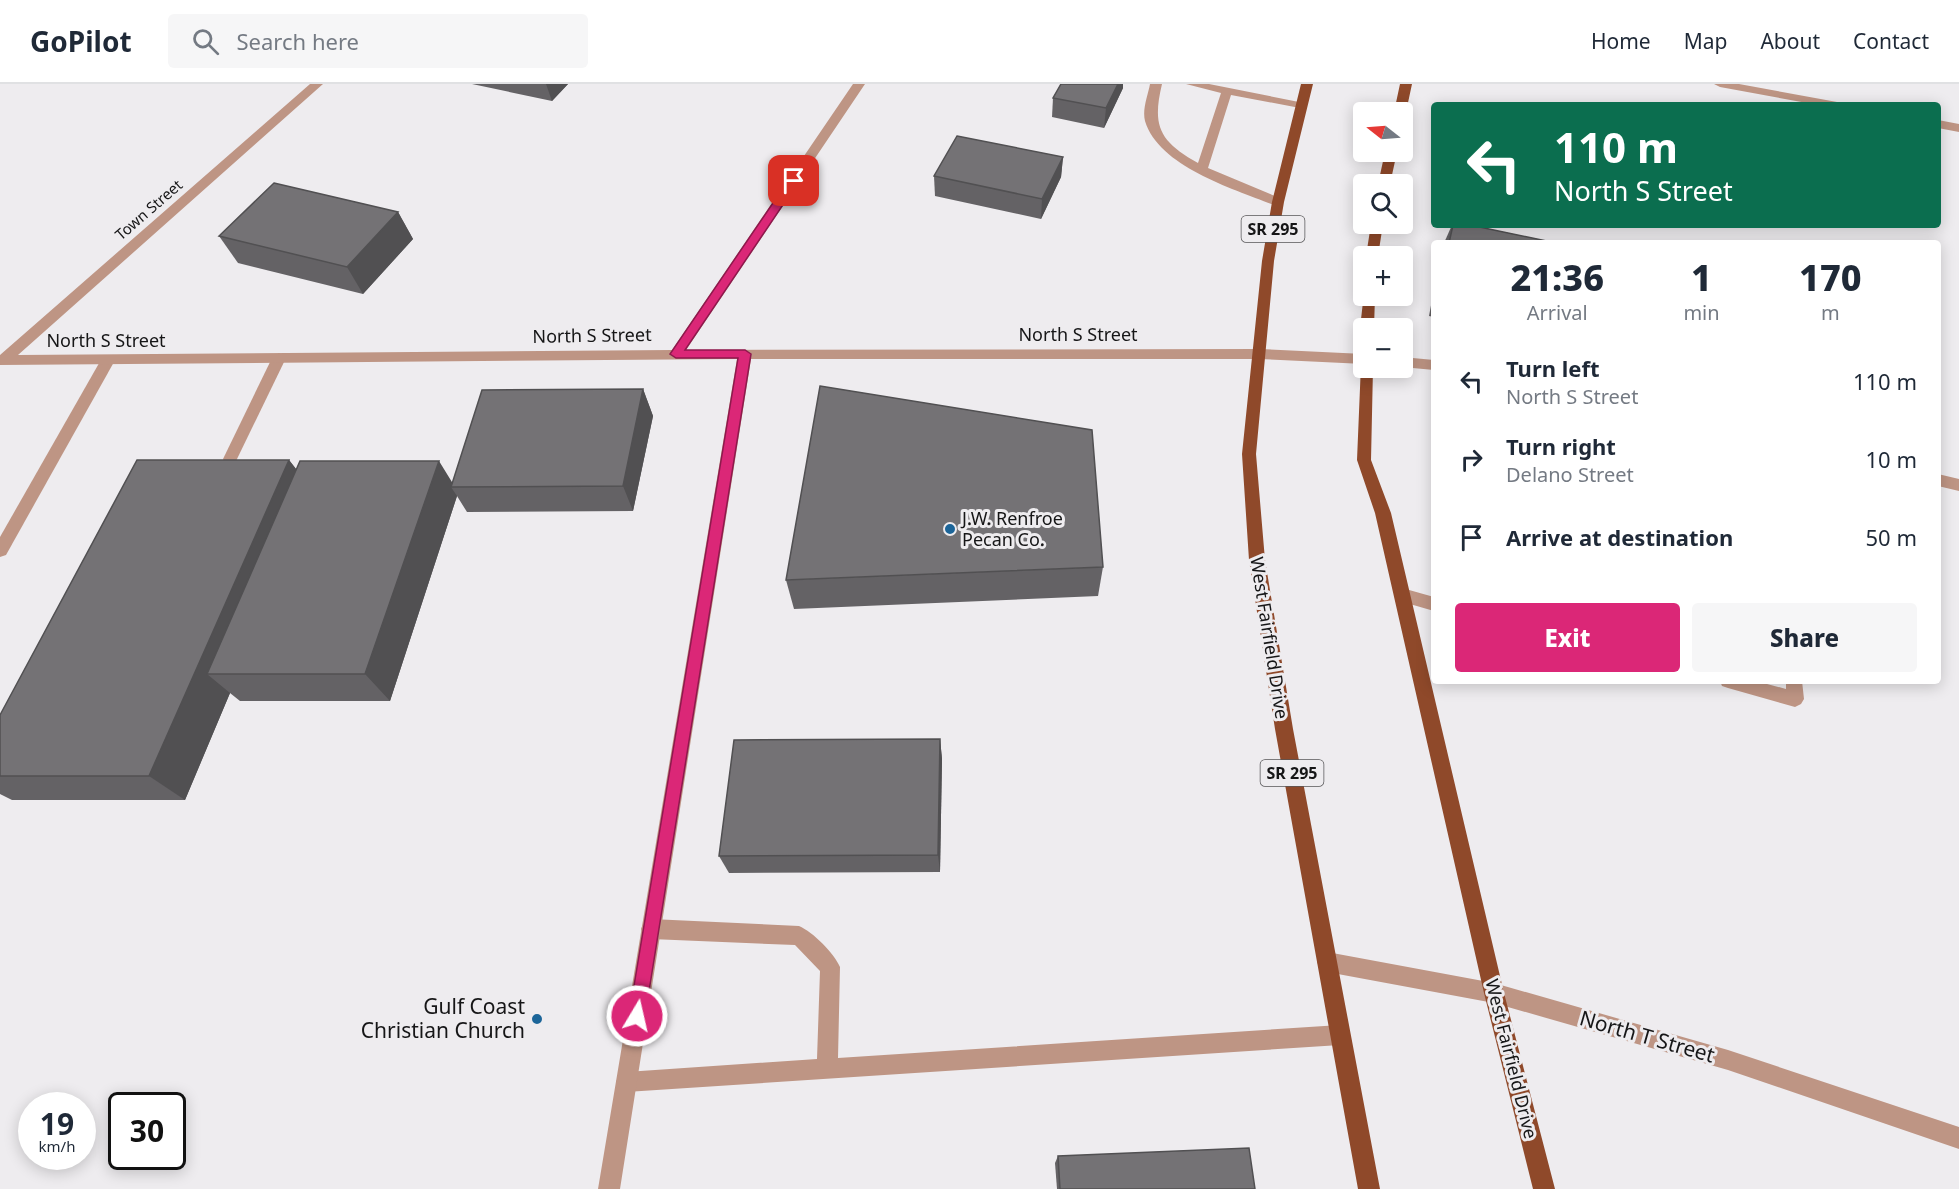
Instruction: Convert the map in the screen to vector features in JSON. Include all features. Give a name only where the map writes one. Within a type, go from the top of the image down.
[{"type":"main road","name":"West Fairfield Drive","points":[[1307,84],[1278,202],[1268,261],[1249,454],[1257,560],[1284,729],[1369,1189]]},
{"type":"main road","points":[[1402,102],[1406,84]]},
{"type":"main road","name":"West Fairfield Drive","points":[[1366,378],[1364,459],[1383,513],[1494,993],[1544,1189]]},
{"type":"street","name":"Town Street","points":[[2,360],[317,84]]},
{"type":"street","points":[[676,354],[859,84]]},
{"type":"street","points":[[1156,84],[1150,120],[1165,146],[1214,176],[1278,202]]},
{"type":"street","points":[[1192,84],[1300,105]]},
{"type":"street","points":[[1720,84],[1820,102]]},
{"type":"street","points":[[1202,169],[1227,91]]},
{"type":"street","points":[[1941,125],[1959,128]]},
{"type":"street","name":"North S Street","points":[[2,360],[107,362],[676,354],[1260,354],[1353,358]]},
{"type":"street","points":[[609,1189],[745,354]]},
{"type":"street","points":[[230,459],[279,358]]},
{"type":"street","points":[[0,550],[107,362]]},
{"type":"street","points":[[1413,363],[1431,365]]},
{"type":"street","points":[[1941,481],[1959,485]]},
{"type":"street","points":[[1402,595],[1431,603]]},
{"type":"street","points":[[1739,684],[1795,699],[1794,684]]},
{"type":"street","points":[[651,929],[799,936],[830,967],[827,1069]]},
{"type":"street","name":"North T Street","points":[[1327,962],[1494,993],[1728,1060],[1959,1138]]},
{"type":"street","points":[[626,1082],[1340,1035]]},
{"type":"building","points":[[1061,84],[1118,84],[1106,108],[1053,98]]},
{"type":"building","points":[[957,136],[1063,157],[1042,199],[934,176]]},
{"type":"building","points":[[274,183],[398,212],[347,267],[219,236]]},
{"type":"building","points":[[1452,228],[1484,228],[1542,240],[1450,240]]},
{"type":"building","name":"J.W. Renfroe Pecan Co.","points":[[820,386],[1092,430],[1103,567],[786,580]]},
{"type":"building","points":[[643,389],[623,486],[451,487],[482,390]]},
{"type":"building","points":[[137,460],[289,460],[149,776],[0,776],[0,715]]},
{"type":"building","points":[[300,461],[439,461],[365,674],[207,674]]},
{"type":"building","points":[[940,739],[938,855],[719,856],[734,740]]},
{"type":"building","points":[[1249,1148],[1255,1189],[1060,1189],[1058,1156]]},
{"type":"place","name":"J.W. Renfroe Pecan Co.","points":[[950,529]]},
{"type":"place","name":"Gulf Coast Christian Church","points":[[537,1019]]},
{"type":"route","points":[[637,1016],[745,354],[676,354],[794,181]]}]
